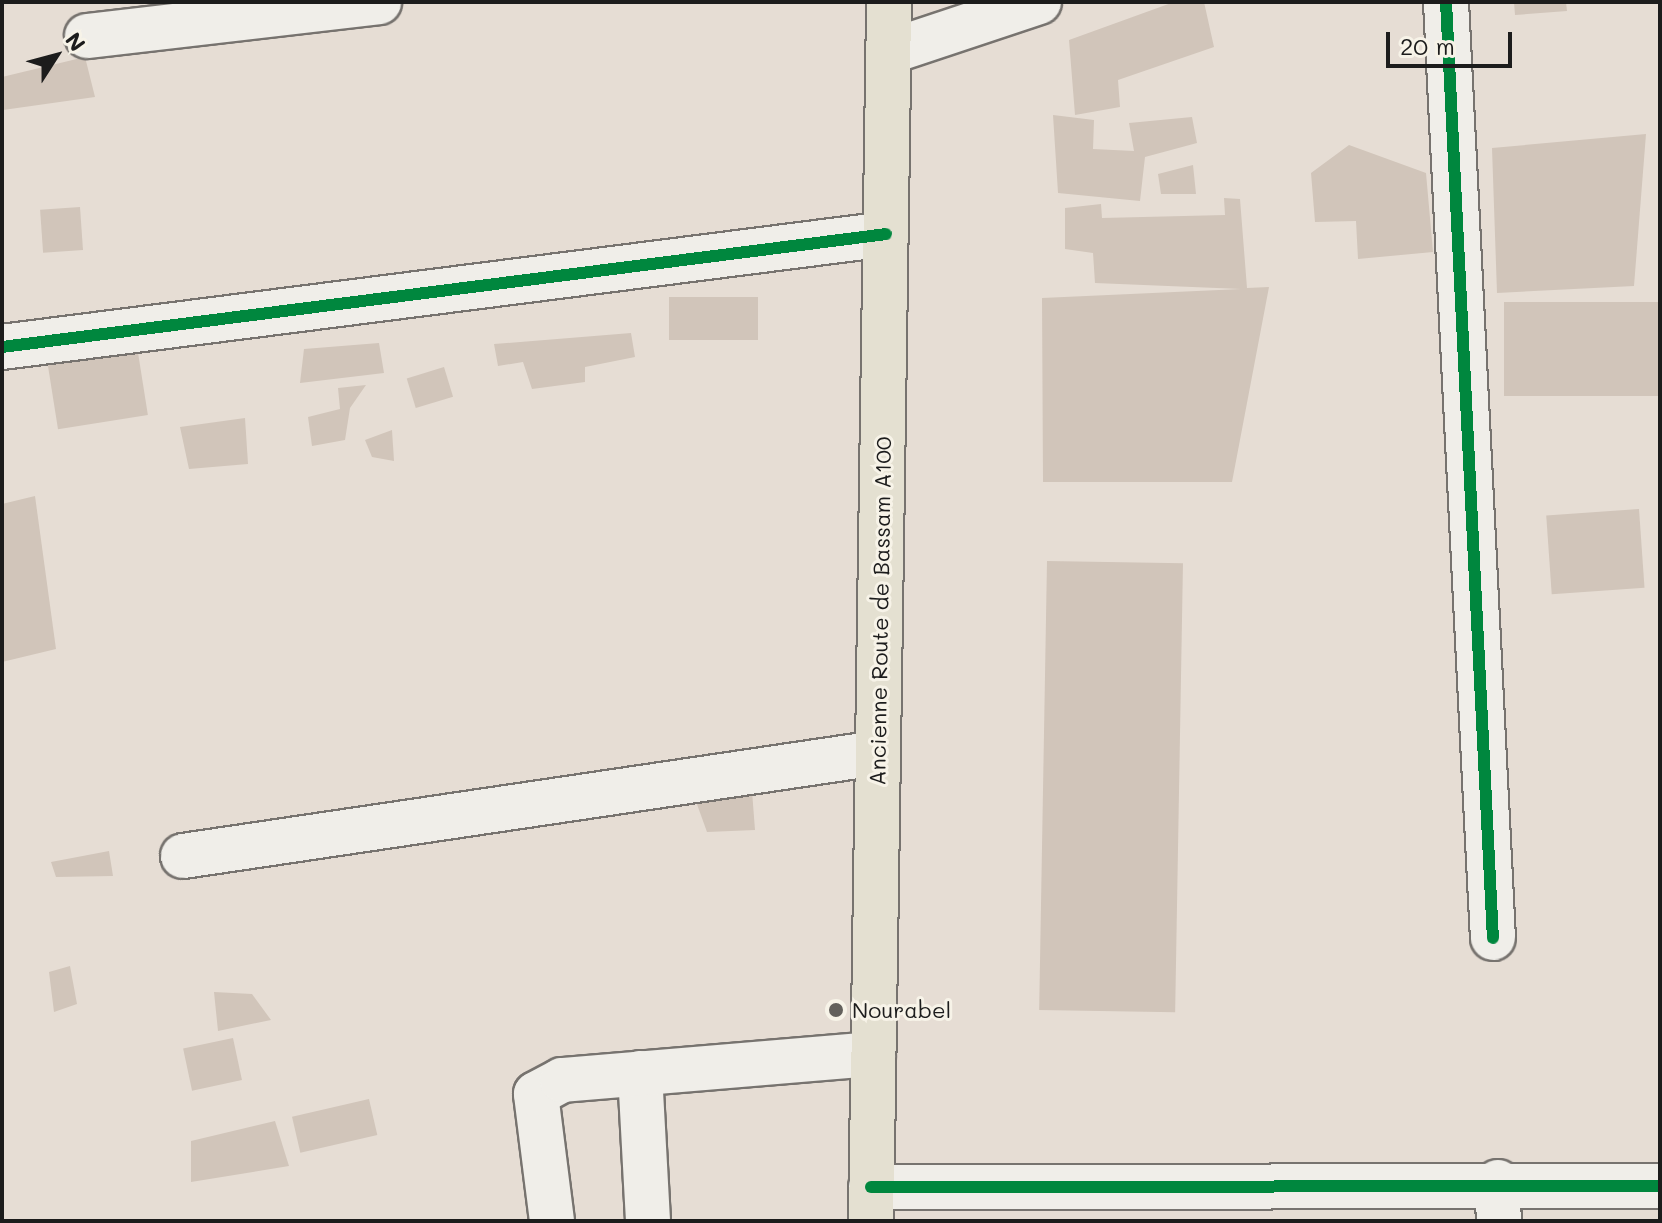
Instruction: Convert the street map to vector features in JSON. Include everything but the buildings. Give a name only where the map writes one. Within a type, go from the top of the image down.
[{"type":"main road","name":"Ancienne Route de Bassam A100","points":[[871,1204],[889,2]]},
{"type":"street","points":[[87,36],[379,2]]},
{"type":"street","points":[[889,52],[1039,2]]},
{"type":"street","points":[[1446,2],[1493,938]]},
{"type":"street","points":[[2,347],[886,234]]},
{"type":"street","points":[[183,856],[877,753]]},
{"type":"street","points":[[552,1221],[536,1094],[562,1080],[873,1054]]},
{"type":"street","points":[[640,1073],[648,1221]]},
{"type":"street","points":[[871,1204],[1498,1201],[1660,1186]]},
{"type":"cycle path","points":[[1446,2],[1493,938]]},
{"type":"cycle path","points":[[2,347],[886,234]]},
{"type":"cycle path","points":[[871,1187],[1660,1186]]},
{"type":"place","name":"Nourabel","points":[[836,1010]]}]
